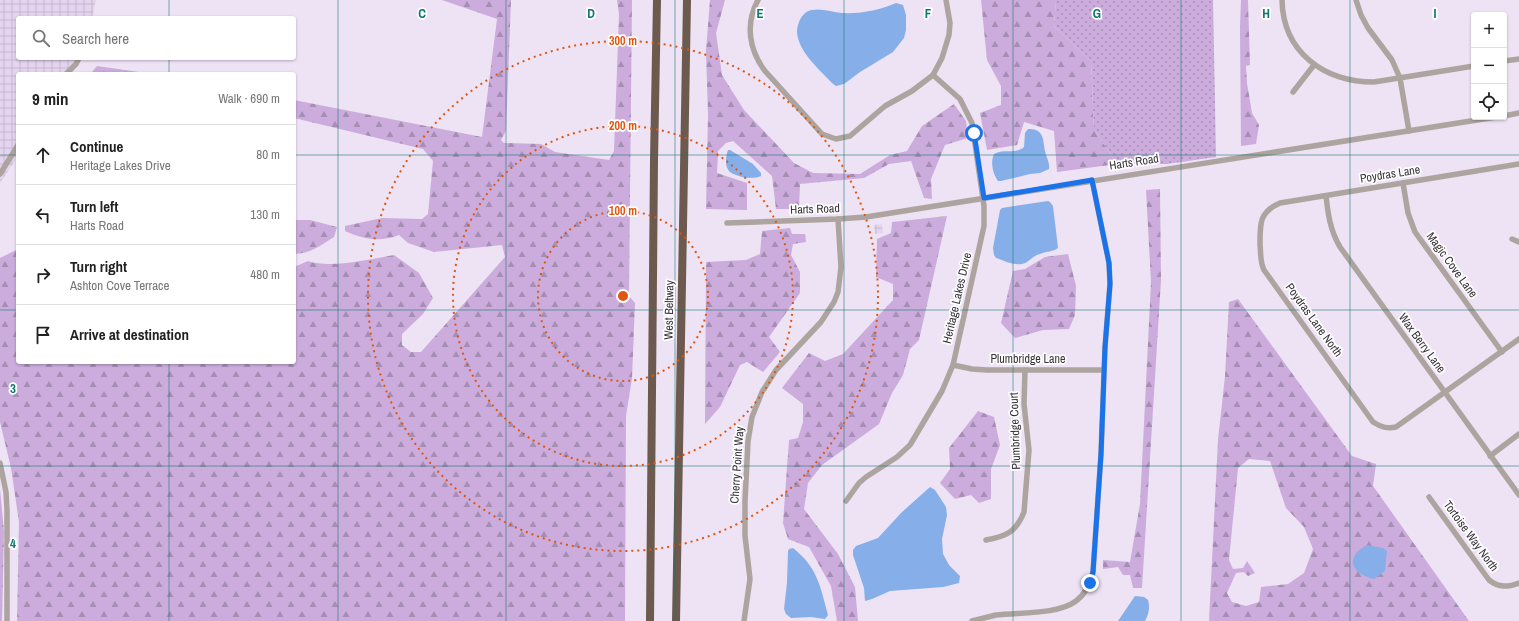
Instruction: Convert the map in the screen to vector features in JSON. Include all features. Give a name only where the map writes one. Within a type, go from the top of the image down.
[{"type":"highway","name":"West Beltway","points":[[650,621],[657,0]]},
{"type":"highway","name":"West Beltway","points":[[676,621],[686,31],[688,0]]},
{"type":"street","points":[[758,0],[751,18],[750,30],[753,48],[760,64],[765,72],[822,134],[836,139],[850,136],[886,106],[912,91],[933,74],[942,58],[949,35],[949,13],[946,0]]},
{"type":"street","points":[[1282,0],[1284,17],[1292,38],[1304,55],[1314,65],[1330,74],[1350,81],[1374,82],[1471,66]]},
{"type":"street","points":[[1356,0],[1361,15],[1368,28],[1392,60],[1400,78],[1409,131]]},
{"type":"street","points":[[1507,61],[1519,59]]},
{"type":"street","points":[[68,72],[77,60]]},
{"type":"street","points":[[1292,92],[1314,65]]},
{"type":"street","name":"Heritage Lakes Drive","points":[[846,502],[859,483],[897,457],[910,445],[942,391],[953,364],[984,226],[984,198],[974,133],[967,111],[960,99],[933,74]]},
{"type":"street","points":[[1507,115],[1519,113]]},
{"type":"street","name":"Harts Road","points":[[727,224],[838,220],[866,217],[1477,120]]},
{"type":"street","points":[[0,174],[16,148]]},
{"type":"street","name":"Poydras Lane","points":[[1266,212],[1272,206],[1280,203],[1519,164]]},
{"type":"street","points":[[972,621],[996,615],[1058,609],[1069,606],[1078,600],[1084,592],[1090,583],[1093,572],[1110,274],[1092,180]]},
{"type":"street","name":"Magic Cove Lane","points":[[1403,183],[1408,213],[1415,232],[1502,352]]},
{"type":"street","name":"Wax Berry Lane","points":[[1326,196],[1330,224],[1340,247],[1519,495]]},
{"type":"street","name":"Poydras Lane North","points":[[1266,212],[1261,220],[1260,229],[1261,259],[1264,270],[1373,422],[1384,428],[1396,427],[1445,393]]},
{"type":"street","name":"Cherry Point Way","points":[[744,621],[750,579],[745,520],[748,441],[752,417],[762,392],[776,370],[821,322],[834,302],[838,292],[841,267],[838,220]]},
{"type":"street","points":[[1512,239],[1519,242]]},
{"type":"street","points":[[1445,393],[1519,339]]},
{"type":"street","name":"Plumbridge Lane","points":[[953,364],[972,369],[987,370],[1104,370]]},
{"type":"street","name":"Plumbridge Court","points":[[986,540],[1000,538],[1008,534],[1016,528],[1021,521],[1024,512],[1029,450],[1024,404],[1025,370]]},
{"type":"street","points":[[1490,456],[1519,434]]},
{"type":"street","points":[[0,463],[6,492],[7,510],[7,621]]},
{"type":"street","name":"Tortoise Way North","points":[[1429,497],[1489,580],[1498,586],[1510,586],[1519,583]]},
{"type":"shaded area","points":[[0,0],[96,0],[92,16],[16,16],[16,60],[81,60],[72,72],[16,72],[16,159],[0,183]]},
{"type":"shaded area","points":[[882,224],[883,233],[875,234],[874,225]]},
{"type":"green space","points":[[442,0],[511,0],[506,131],[501,140],[504,143],[541,144],[555,152],[609,160],[614,151],[619,14],[617,0],[632,0],[629,296],[635,303],[632,378],[626,416],[625,621],[17,621],[19,522],[11,468],[0,422],[0,258],[16,250],[16,364],[296,364],[296,266],[308,261],[339,264],[394,255],[419,273],[433,298],[423,314],[402,334],[402,345],[411,352],[421,352],[505,257],[502,245],[434,252],[408,243],[399,235],[385,239],[372,239],[345,231],[345,226],[382,218],[422,219],[428,214],[433,161],[423,149],[296,118],[296,100],[482,137],[497,19]]},
{"type":"green space","points":[[710,0],[725,0],[716,33],[722,75],[744,110],[794,163],[813,173],[860,174],[890,155],[907,151],[922,126],[954,104],[966,121],[968,138],[945,145],[931,179],[932,199],[924,198],[911,161],[889,164],[864,178],[800,184],[799,209],[776,209],[772,176],[733,141],[726,143],[718,151],[717,173],[747,183],[747,210],[706,209],[708,115],[706,51]]},
{"type":"green space","points":[[981,0],[1056,0],[1054,26],[1091,61],[1094,129],[1117,164],[1057,172],[1054,131],[1024,122],[1017,145],[987,150],[980,113],[1001,105],[1001,86],[987,60]]},
{"type":"green space","points":[[1056,0],[1213,0],[1216,157],[1167,164],[1117,164],[1094,129],[1091,61],[1054,26]]},
{"type":"green space","points":[[1241,0],[1248,0],[1250,65],[1246,66],[1247,83],[1252,113],[1259,125],[1256,144],[1241,146],[1240,27]]},
{"type":"green space","points":[[97,66],[139,72],[92,72]]},
{"type":"green space","points":[[1160,189],[1161,280],[1142,588],[1133,588],[1130,575],[1123,575],[1118,567],[1103,569],[1103,560],[1130,562],[1140,504],[1151,282],[1146,190]]},
{"type":"green space","points":[[947,216],[919,340],[910,349],[903,375],[892,393],[879,424],[822,465],[808,483],[804,509],[838,554],[855,587],[858,621],[837,621],[831,586],[809,547],[788,539],[783,523],[789,440],[798,438],[803,422],[803,404],[782,388],[809,353],[825,361],[843,354],[893,300],[893,284],[876,277],[877,239],[891,233],[892,222]]},
{"type":"green space","points":[[296,220],[310,220],[337,227],[334,237],[310,251],[296,254]]},
{"type":"green space","points":[[790,228],[792,234],[805,234],[806,242],[793,244],[791,255],[800,272],[800,293],[769,337],[780,352],[763,372],[747,362],[740,365],[720,407],[705,424],[706,262],[746,260],[760,254],[762,231]]},
{"type":"green space","points":[[1068,254],[1076,286],[1075,315],[1069,329],[1043,330],[1015,338],[1001,323],[1013,271],[1025,269],[1045,257]]},
{"type":"green space","points":[[1238,299],[1352,456],[1376,464],[1373,486],[1469,621],[1209,621],[1218,440],[1225,376],[1229,302]],"holes":[[[1249,459],[1270,461],[1286,508],[1304,527],[1313,549],[1304,573],[1288,584],[1261,587],[1259,602],[1246,606],[1232,602],[1227,593],[1236,573],[1244,572],[1248,576],[1255,573],[1247,561],[1243,568],[1233,569],[1229,560],[1238,468]]]},
{"type":"green space","points":[[978,411],[994,417],[1000,445],[991,469],[991,499],[979,503],[971,495],[955,499],[940,483],[950,469],[949,448]]},
{"type":"green space","points":[[0,489],[4,532],[2,621],[0,621]]},
{"type":"water","points":[[896,3],[903,5],[906,15],[906,30],[904,38],[893,52],[860,72],[844,84],[836,86],[832,83],[807,56],[798,39],[797,30],[799,22],[804,14],[812,10],[820,9],[842,13],[856,13],[877,10]]},
{"type":"water","points":[[1028,129],[1037,130],[1042,136],[1049,169],[1040,173],[998,181],[993,168],[992,161],[994,154],[998,152],[1017,151],[1024,147],[1025,133]]},
{"type":"water","points":[[728,150],[753,164],[761,173],[761,176],[754,178],[745,177],[730,172],[726,164]]},
{"type":"water","points":[[1048,201],[1053,206],[1058,248],[1036,255],[1023,264],[1016,264],[996,258],[993,248],[1000,210],[1002,208]]},
{"type":"water","points":[[930,487],[935,490],[946,507],[947,515],[942,539],[943,554],[949,565],[960,576],[959,583],[943,587],[890,591],[865,601],[864,588],[853,555],[853,550],[856,546],[878,538],[901,513]]},
{"type":"water","points":[[1367,545],[1383,548],[1387,551],[1385,571],[1374,579],[1366,577],[1360,573],[1353,565],[1355,555]]},
{"type":"water","points":[[793,548],[808,563],[817,578],[828,615],[825,619],[811,617],[791,618],[786,614],[784,609],[787,583],[788,551],[789,549]]},
{"type":"water","points":[[1135,596],[1144,597],[1148,600],[1149,610],[1145,621],[1118,621]]},
{"type":"route","points":[[974,133],[984,198],[1092,180],[1109,263],[1110,293],[1105,347],[1101,454],[1093,572],[1090,583]]}]
